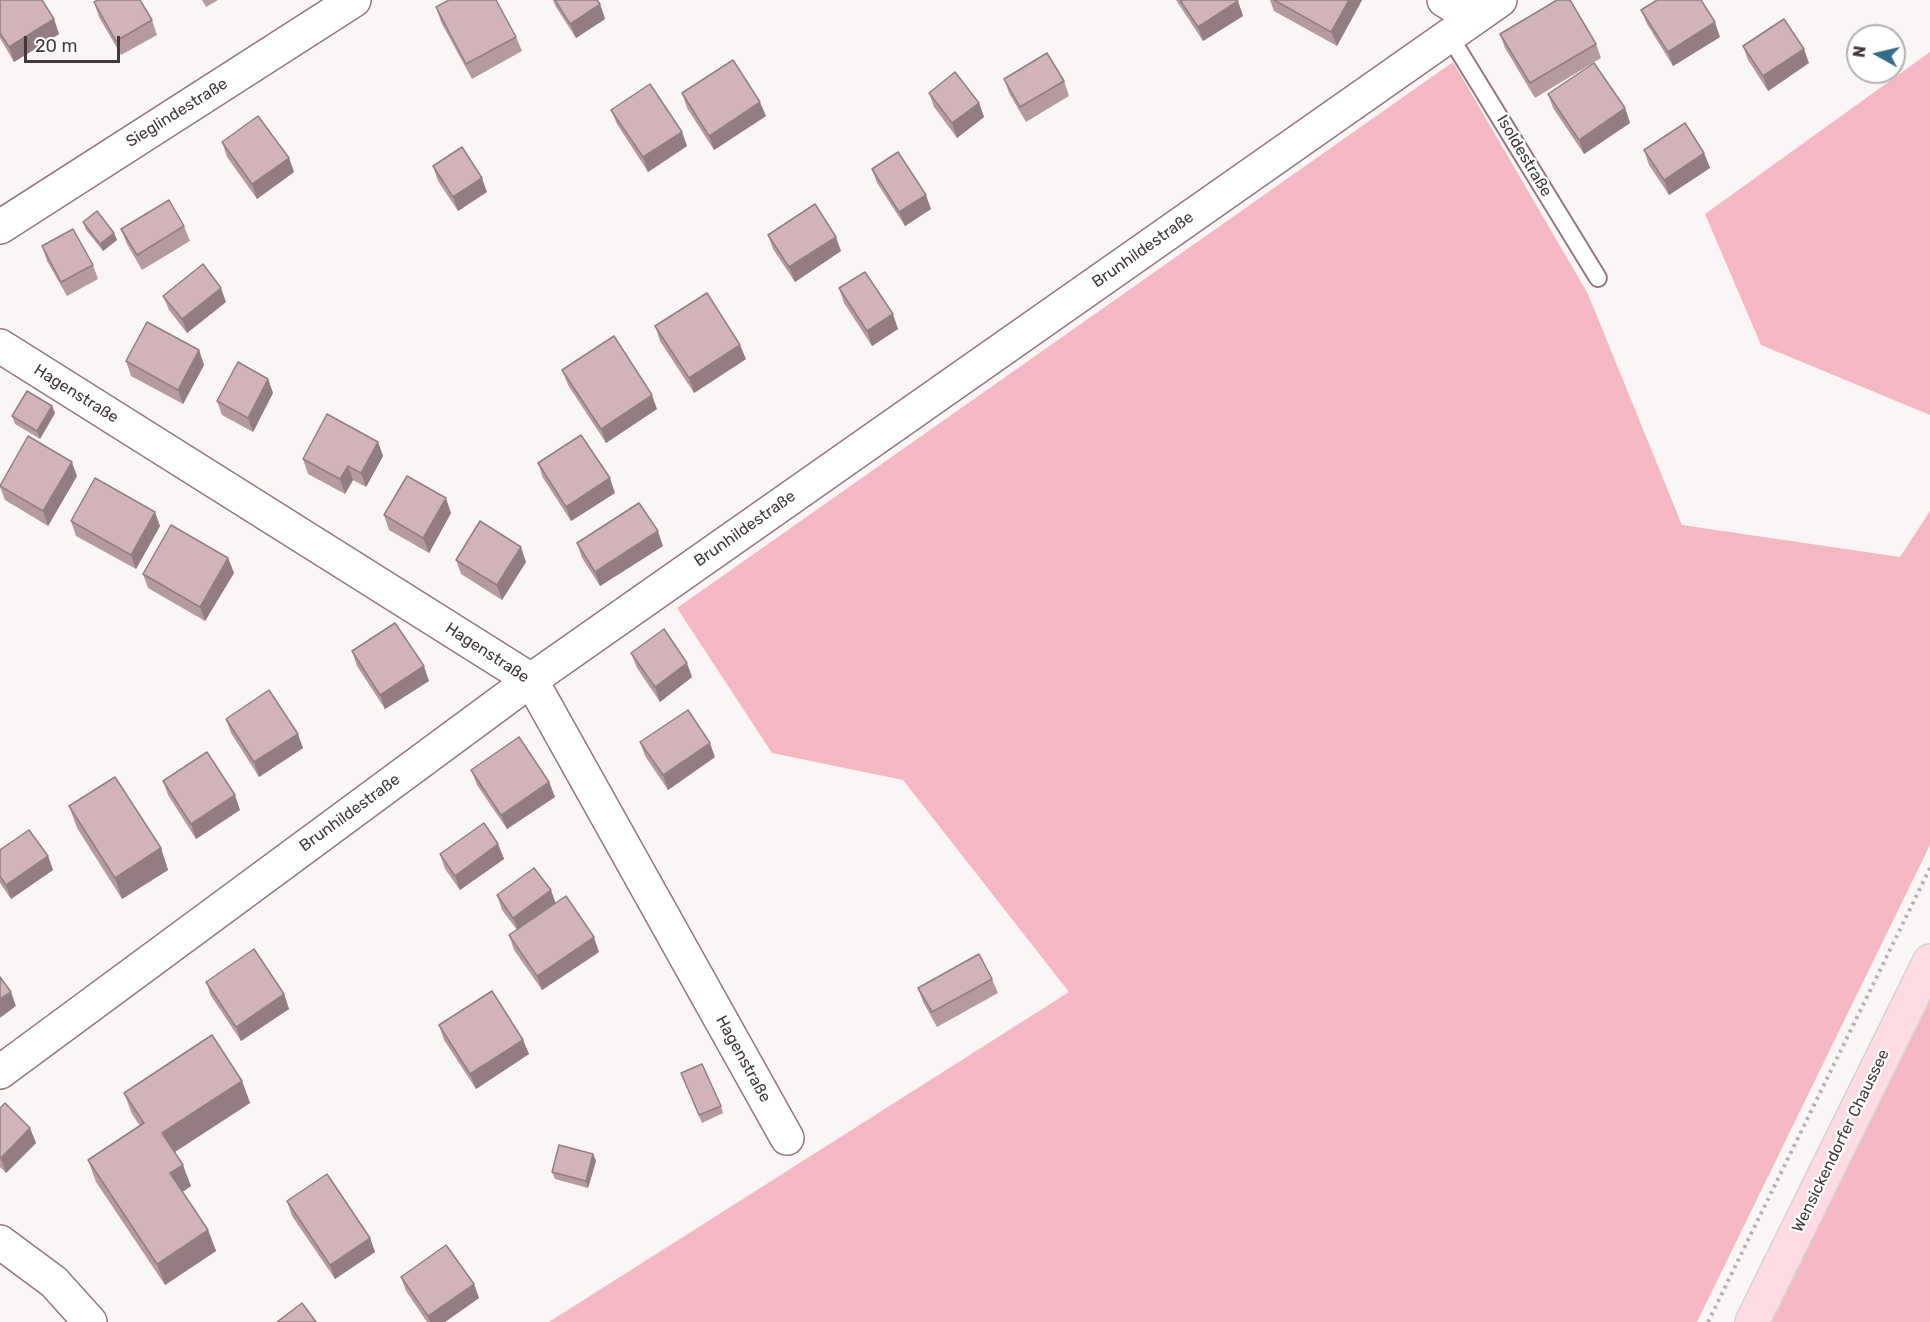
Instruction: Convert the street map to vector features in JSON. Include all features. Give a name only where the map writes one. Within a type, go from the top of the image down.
[{"type":"main road","name":"Wensickendorfer Chaussee","points":[[1752,1322],[1930,961]]},
{"type":"street","name":"Sieglindestraße","points":[[0,227],[354,0]]},
{"type":"street","name":"Isoldestraße","points":[[1444,0],[1474,18]]},
{"type":"street","name":"Brunhildestraße","points":[[0,1072],[531,680],[1474,18]]},
{"type":"street","name":"Hagenstraße","points":[[0,346],[531,680],[787,1138]]},
{"type":"street","points":[[0,1242],[54,1282],[90,1322]]},
{"type":"lane","name":"Isoldestraße","points":[[1474,18],[1598,278]]},
{"type":"path","points":[[1708,1322],[1930,868]]},
{"type":"shaded area","points":[[1930,52],[1930,415],[1761,345],[1705,214],[1886,84],[1906,84],[1906,69]]},
{"type":"shaded area","points":[[1453,62],[1588,294],[1682,525],[1900,557],[1930,511],[1930,845],[1697,1322],[549,1322],[1069,992],[903,780],[772,753],[677,608]]},
{"type":"shaded area","points":[[1930,998],[1930,1322],[1772,1322]]},
{"type":"building","points":[[0,0],[42,0],[54,19],[9,47],[0,33]]},
{"type":"building","points":[[98,0],[140,0],[152,20],[116,41],[94,2]]},
{"type":"building","points":[[449,0],[496,0],[516,37],[466,64],[436,7]]},
{"type":"building","points":[[555,0],[597,0],[600,4],[570,24]]},
{"type":"building","points":[[1180,0],[1237,0],[1238,1],[1198,27]]},
{"type":"building","points":[[1274,0],[1349,0],[1331,32]]},
{"type":"building","points":[[1557,0],[1570,0],[1596,44],[1530,83],[1500,34]]},
{"type":"building","points":[[1657,0],[1701,0],[1715,22],[1668,52],[1641,10]]},
{"type":"building","points":[[1784,19],[1804,49],[1763,76],[1743,46]]},
{"type":"building","points":[[1047,53],[1064,81],[1020,107],[1004,79]]},
{"type":"building","points":[[733,60],[760,102],[709,136],[682,93]]},
{"type":"building","points":[[1594,63],[1625,108],[1579,140],[1548,94]]},
{"type":"building","points":[[955,72],[979,103],[952,123],[929,93]]},
{"type":"building","points":[[650,84],[682,132],[643,157],[611,110]]},
{"type":"building","points":[[258,116],[289,158],[252,184],[222,142]]},
{"type":"building","points":[[1685,123],[1704,153],[1664,180],[1644,150]]},
{"type":"building","points":[[462,147],[482,178],[453,197],[433,166]]},
{"type":"building","points":[[898,152],[926,195],[899,212],[872,169]]},
{"type":"building","points":[[169,200],[184,226],[137,255],[121,229]]},
{"type":"building","points":[[815,204],[836,237],[789,267],[768,235]]},
{"type":"building","points":[[97,211],[114,233],[100,244],[83,222]]},
{"type":"building","points":[[73,229],[93,265],[61,282],[42,246]]},
{"type":"building","points":[[203,264],[221,288],[182,319],[163,296]]},
{"type":"building","points":[[865,272],[893,314],[867,331],[839,288]]},
{"type":"building","points":[[707,293],[740,345],[689,378],[655,326]]},
{"type":"building","points":[[147,322],[199,350],[178,390],[126,361]]},
{"type":"building","points":[[614,336],[652,395],[601,429],[562,370]]},
{"type":"building","points":[[238,362],[268,379],[248,418],[217,401]]},
{"type":"building","points":[[27,391],[52,406],[37,431],[12,416]]},
{"type":"building","points":[[327,414],[378,442],[361,473],[348,466],[340,479],[303,459]]},
{"type":"building","points":[[581,435],[610,478],[566,507],[538,463]]},
{"type":"building","points":[[28,436],[72,462],[43,511],[0,486]]},
{"type":"building","points":[[407,476],[446,498],[423,538],[384,515]]},
{"type":"building","points":[[95,478],[155,512],[131,555],[71,521]]},
{"type":"building","points":[[639,503],[658,531],[595,572],[577,543]]},
{"type":"building","points":[[480,521],[521,547],[497,585],[456,560]]},
{"type":"building","points":[[171,525],[228,558],[200,607],[143,574]]},
{"type":"building","points":[[395,623],[424,666],[380,695],[352,651]]},
{"type":"building","points":[[664,629],[687,663],[655,687],[631,653]]},
{"type":"building","points":[[269,690],[298,734],[254,762],[226,719]]},
{"type":"building","points":[[688,710],[710,743],[663,775],[640,742]]},
{"type":"building","points":[[519,737],[549,782],[501,815],[471,770]]},
{"type":"building","points":[[207,752],[235,795],[191,824],[163,781]]},
{"type":"building","points":[[115,777],[161,848],[115,878],[69,806]]},
{"type":"building","points":[[484,823],[498,844],[455,876],[440,854]]},
{"type":"building","points":[[29,830],[48,856],[6,885],[0,876],[0,850]]},
{"type":"building","points":[[534,868],[551,890],[513,918],[497,895]]},
{"type":"building","points":[[566,896],[594,937],[537,976],[509,935]]},
{"type":"building","points":[[254,949],[284,994],[236,1027],[206,982]]},
{"type":"building","points":[[979,954],[992,979],[932,1012],[918,988]]},
{"type":"building","points":[[0,977],[11,992],[0,999]]},
{"type":"building","points":[[492,991],[523,1040],[470,1074],[439,1025]]},
{"type":"building","points":[[212,1035],[242,1081],[162,1133],[183,1165],[170,1173],[208,1230],[157,1264],[88,1160],[144,1123],[124,1093]]},
{"type":"building","points":[[702,1064],[721,1106],[699,1115],[681,1073]]},
{"type":"building","points":[[5,1103],[30,1128],[1,1158],[0,1108]]},
{"type":"building","points":[[559,1145],[593,1154],[586,1181],[552,1172]]},
{"type":"building","points":[[327,1174],[370,1238],[330,1265],[287,1201]]},
{"type":"building","points":[[446,1245],[474,1284],[428,1316],[401,1277]]},
{"type":"building","points":[[302,1303],[316,1322],[277,1322]]}]
